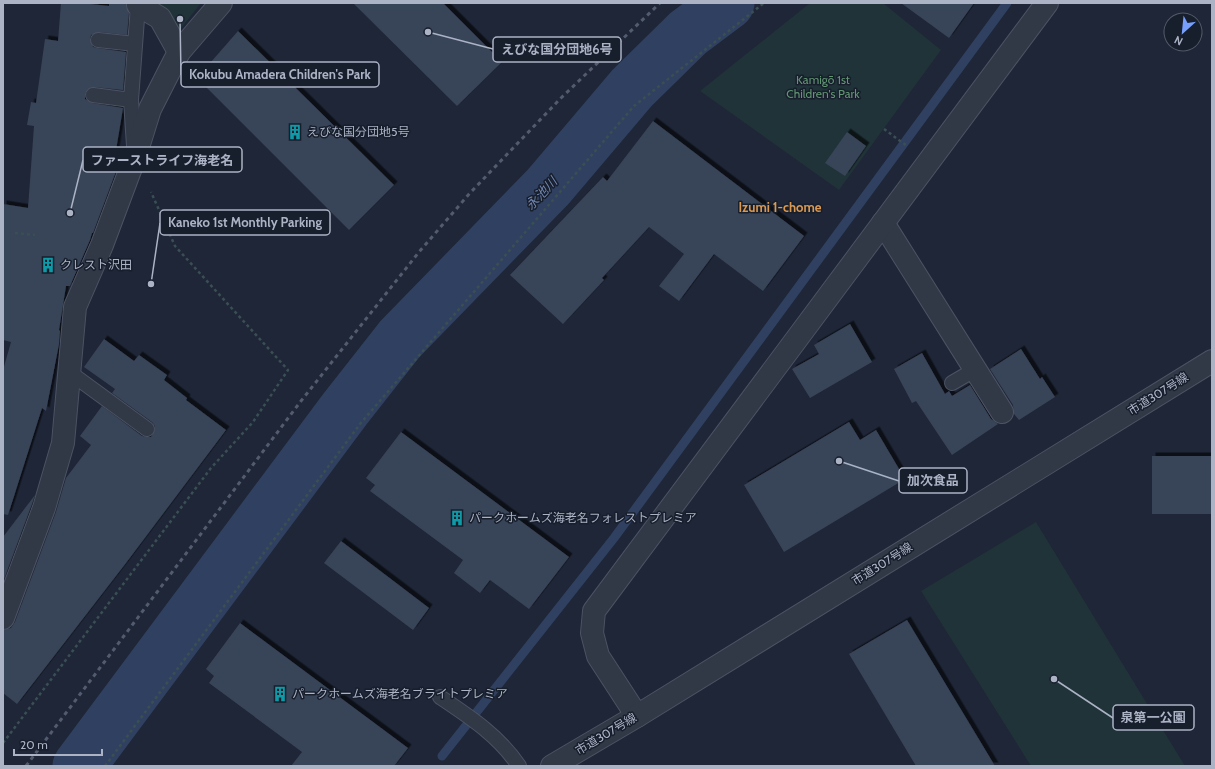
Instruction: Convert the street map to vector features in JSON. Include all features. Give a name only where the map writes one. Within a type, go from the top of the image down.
[{"type":"street","points":[[3,618],[44,508],[64,443],[69,372],[76,307],[102,245],[135,156],[150,109],[179,52],[221,3]]},
{"type":"street","points":[[637,716],[598,656],[592,633],[594,611],[1047,3]]},
{"type":"street","points":[[139,4],[160,18],[179,52]]},
{"type":"street","points":[[883,222],[1002,412]]},
{"type":"street","name":"市道307号線","points":[[552,766],[637,716],[1212,361]]},
{"type":"lane","points":[[135,156],[131,100],[139,4]]},
{"type":"lane","points":[[98,40],[135,44]]},
{"type":"lane","points":[[93,95],[131,100]]},
{"type":"lane","points":[[952,383],[976,369]]},
{"type":"lane","points":[[69,372],[147,430]]},
{"type":"lane","points":[[440,697],[478,723],[497,739],[519,766]]},
{"type":"path","points":[[105,766],[360,424],[634,106],[764,3]]},
{"type":"path","points":[[884,129],[910,149]]},
{"type":"path","points":[[3,743],[211,468],[253,422],[288,370],[175,246],[135,156]]},
{"type":"path","points":[[15,232],[36,235]]},
{"type":"green space","points":[[152,3],[201,3],[178,32],[165,7]]},
{"type":"green space","name":"Kamigō 1st Children's Park","points":[[810,3],[883,3],[941,50],[839,190],[700,91]]},
{"type":"green space","points":[[1036,522],[1185,766],[1031,766],[921,591]]},
{"type":"building","points":[[61,3],[81,3],[109,6],[109,3],[126,3],[129,13],[127,35],[99,32],[91,35],[90,39],[93,47],[126,52],[123,90],[94,87],[87,90],[85,94],[85,99],[92,103],[123,108],[116,150],[124,150],[93,233],[70,286],[66,286],[59,330],[59,344],[46,411],[42,408],[8,515],[3,514],[3,370],[11,342],[3,340],[3,204],[28,208],[34,126],[27,125],[31,102],[36,103],[45,39],[58,41]]},
{"type":"building","points":[[353,3],[443,3],[502,62],[457,106]]},
{"type":"building","points":[[901,3],[974,3],[949,38]]},
{"type":"building","name":"えびな国分団地5号","points":[[238,31],[394,185],[349,230],[197,78]]},
{"type":"building","points":[[653,121],[804,236],[763,291],[714,254],[679,301],[659,286],[684,254],[649,227],[602,278],[604,280],[563,324],[510,275],[603,177],[607,181]]},
{"type":"building","points":[[847,132],[866,146],[845,176],[825,163]]},
{"type":"building","points":[[850,324],[872,362],[810,398],[792,369],[819,354],[814,345]]},
{"type":"building","points":[[104,339],[134,361],[139,355],[167,375],[164,380],[187,398],[186,400],[226,430],[17,704],[3,693],[3,630],[11,628],[15,622],[56,512],[66,478],[91,445],[80,436],[102,406],[142,436],[151,437],[155,430],[155,426],[152,422],[112,393],[115,389],[84,367]]},
{"type":"building","points":[[1021,349],[1040,379],[1042,377],[1055,397],[1019,420],[1014,414],[1013,405],[990,369]]},
{"type":"building","points":[[922,353],[945,394],[949,391],[952,396],[970,385],[991,419],[998,424],[952,455],[916,401],[912,403],[894,369]]},
{"type":"building","points":[[849,422],[860,440],[876,430],[905,479],[784,552],[744,485]]},
{"type":"building","name":"パークホームズ海老名フォレストプレミア","points":[[401,432],[569,557],[529,609],[490,580],[480,593],[454,573],[463,560],[370,491],[375,485],[366,478]]},
{"type":"building","points":[[1152,456],[1212,456],[1212,514],[1152,514]]},
{"type":"building","points":[[35,495],[32,504],[3,582],[3,537]]},
{"type":"building","points":[[341,541],[429,608],[413,630],[324,563]]},
{"type":"building","points":[[907,620],[995,766],[916,766],[849,654]]},
{"type":"building","name":"パークホームズ海老名ブライトプレミア","points":[[240,623],[408,748],[394,766],[291,766],[302,752],[209,683],[214,676],[206,669]]},
{"type":"waterway","name":"永池川","points":[[79,766],[345,409],[400,339],[548,187],[632,88],[688,33],[728,3]]},
{"type":"waterway","points":[[442,756],[614,538],[1007,3]]},
{"type":"railway","points":[[26,766],[301,401],[419,252],[470,193],[561,98],[660,3]]},
{"type":"place","name":"Kokubu Amadera Children's Park","points":[[180,19]]},
{"type":"place","name":"えびな国分団地6号","points":[[428,32]]},
{"type":"place","name":"えびな国分団地5号","points":[[295,132]]},
{"type":"place","name":"ファーストライフ海老名","points":[[70,213]]},
{"type":"place","name":"クレスト沢田","points":[[48,265]]},
{"type":"place","name":"Kaneko 1st Monthly Parking","points":[[151,284]]},
{"type":"place","name":"加次食品","points":[[839,461]]},
{"type":"place","name":"パークホームズ海老名フォレストプレミア","points":[[457,518]]},
{"type":"place","name":"泉第一公園","points":[[1054,679]]},
{"type":"place","name":"パークホームズ海老名ブライトプレミア","points":[[280,694]]},
{"type":"district","name":"Izumi 1-chome","points":[[780,207]]}]
